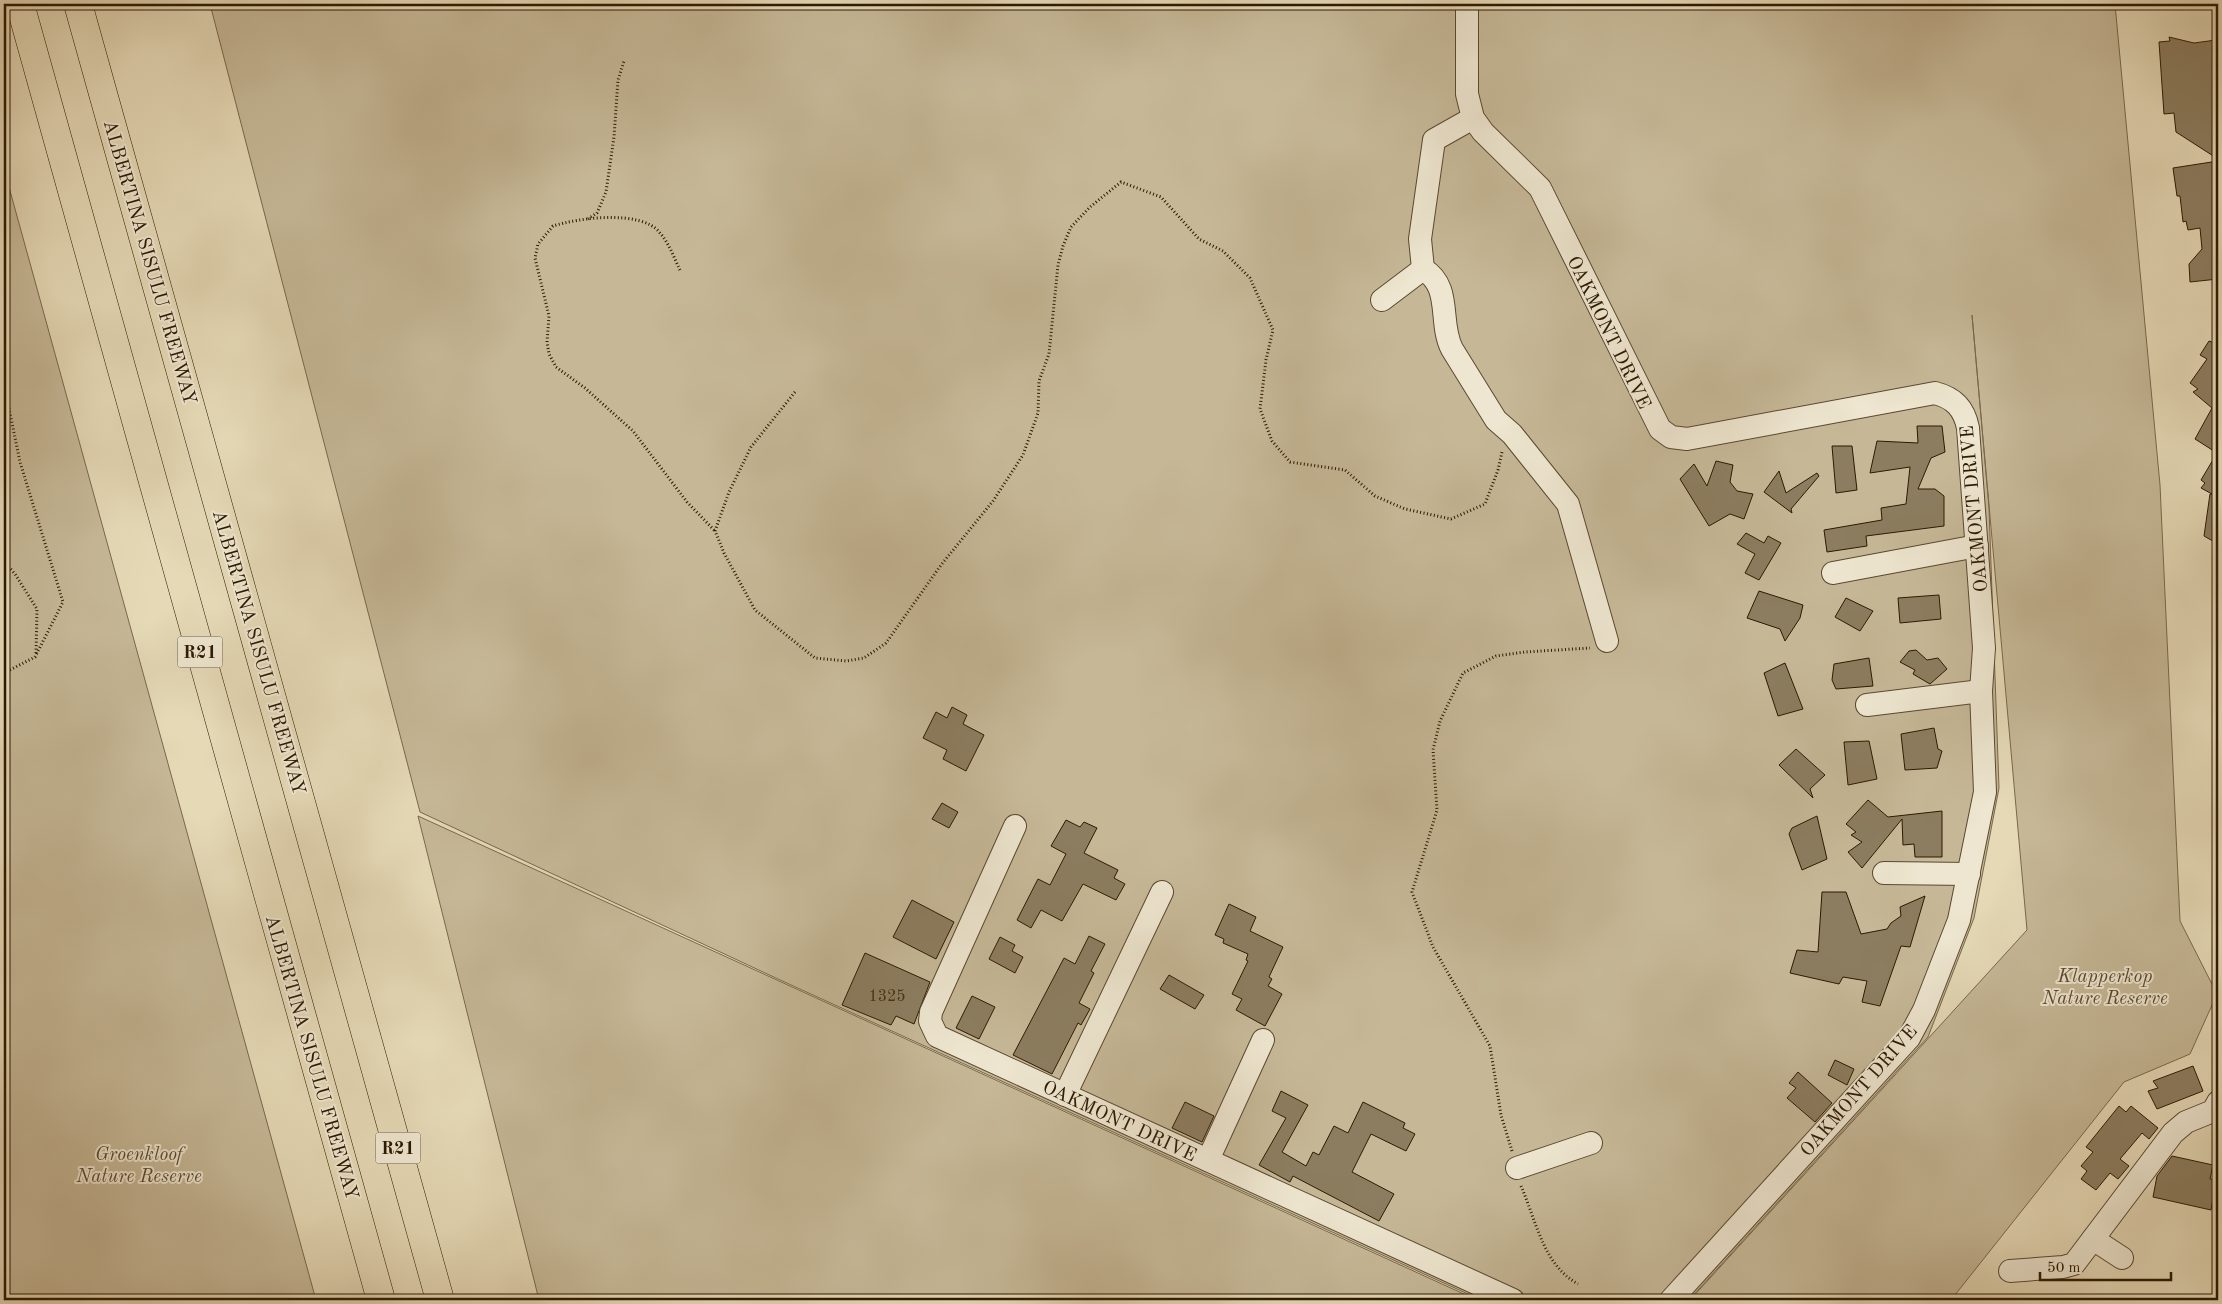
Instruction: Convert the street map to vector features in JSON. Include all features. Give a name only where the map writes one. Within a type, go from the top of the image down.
[{"type":"highway","name":"ALBERTINA SISULU FREEWAY","points":[[20,4],[381,1300]]},
{"type":"highway","name":"ALBERTINA SISULU FREEWAY","points":[[78,4],[440,1300]]},
{"type":"street","name":"OAKMONT DRIVE","points":[[1467,4],[1467,94],[1473,118],[1483,132],[1540,188],[1660,429],[1671,437],[1687,439],[1928,393],[1943,395],[1961,406],[1966,419],[1978,546],[1984,648],[1981,692],[1985,792],[1959,920],[1924,1010],[1908,1038],[1671,1300]]},
{"type":"street","points":[[1473,118],[1438,137],[1433,144],[1420,239],[1423,268],[1430,273],[1443,293],[1446,338],[1496,420],[1523,447],[1568,504],[1607,640]]},
{"type":"street","points":[[1382,300],[1423,268]]},
{"type":"street","points":[[1833,573],[1978,546]]},
{"type":"street","points":[[1866,705],[1981,692]]},
{"type":"street","name":"OAKMONT DRIVE","points":[[1015,826],[932,1007],[930,1021],[934,1032],[942,1040],[1513,1300]]},
{"type":"street","points":[[1884,874],[1969,874]]},
{"type":"street","points":[[1065,1095],[1162,892]]},
{"type":"street","points":[[1208,1160],[1264,1040]]},
{"type":"street","points":[[2010,1271],[2071,1266],[2080,1258],[2173,1132],[2186,1122],[2217,1110]]},
{"type":"street","points":[[1516,1168],[1591,1143]]},
{"type":"street","points":[[2093,1240],[2122,1258]]},
{"type":"path","points":[[588,219],[597,213],[606,192],[614,137],[618,80],[624,61]]},
{"type":"path","points":[[680,270],[660,231],[632,218],[588,219],[553,226],[544,233],[538,244],[535,258],[550,316],[549,354],[556,367],[585,388],[633,431],[687,502],[714,531],[754,610],[815,658],[846,661],[864,658],[886,643],[941,564],[993,501],[1023,455],[1038,413],[1039,381],[1049,354],[1058,265],[1063,246],[1071,227],[1090,207],[1122,182],[1161,197],[1198,239],[1223,251],[1250,278],[1273,330],[1266,360],[1260,409],[1272,441],[1290,462],[1345,470],[1375,496],[1405,509],[1452,519],[1485,504],[1502,455],[1496,420]]},
{"type":"path","points":[[4,384],[20,462],[63,602],[35,657],[4,673]]},
{"type":"path","points":[[714,531],[729,492],[751,447],[795,392]]},
{"type":"path","points":[[4,561],[15,574],[37,609],[35,657]]},
{"type":"path","points":[[1578,1284],[1566,1278],[1554,1265],[1544,1244],[1516,1168],[1501,1115],[1490,1046],[1434,947],[1412,892],[1437,810],[1433,750],[1440,721],[1463,673],[1496,656],[1557,649],[1589,649],[1607,640]]},
{"type":"green space","name":"Klapperkop Nature Reserve","points":[[210,4],[2115,4],[2160,485],[2180,921],[2217,994],[2190,1054],[2124,1082],[1951,1300],[1690,1300],[2027,930],[1972,315],[1989,508],[1999,788],[1974,918],[1928,1037],[1689,1300],[1481,1300],[778,979],[420,812]]},
{"type":"green space","name":"Groenkloof Nature Reserve","points":[[4,169],[316,1300],[4,1300]]},
{"type":"green space","points":[[418,816],[1477,1300],[539,1300]]},
{"type":"building","points":[[2169,37],[2194,43],[2216,40],[2216,61],[2212,65],[2218,79],[2218,159],[2176,132],[2174,113],[2164,114],[2159,42],[2170,41]]},
{"type":"building","points":[[2218,161],[2218,279],[2190,282],[2189,264],[2202,249],[2200,228],[2188,230],[2186,221],[2183,222],[2180,196],[2177,196],[2173,168]]},
{"type":"building","points":[[2209,341],[2218,344],[2218,544],[2204,536],[2210,494],[2212,494],[2201,488],[2205,483],[2201,480],[2217,453],[2195,439],[2212,408],[2193,392],[2198,389],[2190,383],[2207,359],[2200,355]]},
{"type":"building","points":[[1917,426],[1942,426],[1945,452],[1931,458],[1918,489],[1935,489],[1944,496],[1944,526],[1866,536],[1867,546],[1827,552],[1824,530],[1882,520],[1881,508],[1906,504],[1910,467],[1870,473],[1877,441],[1918,443]]},
{"type":"building","points":[[1832,446],[1852,446],[1857,490],[1836,493]]},
{"type":"building","points":[[1716,461],[1733,465],[1730,482],[1737,491],[1753,494],[1744,519],[1730,514],[1709,526],[1680,479],[1694,464],[1707,486]]},
{"type":"building","points":[[1779,471],[1786,493],[1817,473],[1819,476],[1791,509],[1792,513],[1764,492]]},
{"type":"building","points":[[1746,533],[1764,543],[1768,536],[1781,543],[1759,580],[1745,573],[1755,554],[1737,544]]},
{"type":"building","points":[[1759,591],[1803,605],[1800,618],[1785,641],[1780,629],[1747,618]]},
{"type":"building","points":[[1939,595],[1941,619],[1900,623],[1898,598]]},
{"type":"building","points":[[1846,598],[1873,611],[1860,631],[1835,617]]},
{"type":"building","points":[[1916,650],[1927,660],[1938,658],[1947,669],[1930,684],[1913,674],[1915,670],[1900,662],[1909,651]]},
{"type":"building","points":[[1869,658],[1873,686],[1836,689],[1832,680],[1834,664]]},
{"type":"building","points":[[1785,663],[1803,709],[1778,716],[1764,673]]},
{"type":"building","points":[[952,707],[967,715],[963,724],[984,735],[966,771],[943,759],[947,750],[923,738],[936,712],[947,718]]},
{"type":"building","points":[[1934,728],[1938,749],[1942,751],[1937,768],[1905,770],[1901,734]]},
{"type":"building","points":[[1869,741],[1877,779],[1848,785],[1844,742]]},
{"type":"building","points":[[1796,749],[1825,775],[1810,789],[1813,798],[1779,765]]},
{"type":"building","points":[[1868,800],[1888,817],[1942,811],[1942,857],[1915,857],[1914,844],[1903,845],[1902,819],[1862,868],[1848,852],[1862,842],[1851,835],[1856,832],[1846,824]]},
{"type":"building","points":[[942,803],[958,812],[949,828],[932,819]]},
{"type":"building","points":[[1817,816],[1827,859],[1802,870],[1789,834],[1792,828]]},
{"type":"building","points":[[1066,820],[1080,827],[1084,822],[1097,828],[1084,853],[1118,870],[1114,878],[1125,884],[1116,900],[1083,884],[1062,921],[1041,910],[1031,928],[1017,920],[1038,879],[1050,885],[1066,854],[1051,846]]},
{"type":"building","points":[[1822,892],[1846,892],[1861,934],[1887,929],[1891,923],[1901,916],[1900,907],[1925,896],[1910,947],[1901,946],[1880,1006],[1862,1002],[1867,981],[1843,977],[1839,984],[1790,973],[1797,950],[1818,952]]},
{"type":"building","points":[[912,900],[954,922],[936,959],[893,937]]},
{"type":"building","points":[[1229,904],[1256,917],[1250,931],[1283,947],[1269,977],[1272,979],[1268,986],[1282,994],[1265,1026],[1236,1010],[1242,999],[1232,994],[1248,961],[1246,960],[1248,954],[1223,943],[1224,939],[1215,935]]},
{"type":"building","points":[[1089,936],[1105,944],[1091,971],[1094,973],[1079,1003],[1090,1009],[1081,1025],[1078,1023],[1052,1074],[1013,1055],[1064,958],[1075,964]]},
{"type":"building","points":[[1000,937],[1015,945],[1012,951],[1023,957],[1015,973],[989,959]]},
{"type":"building","points":[[865,953],[930,982],[914,1024],[896,1016],[891,1025],[842,1005]]},
{"type":"building","points":[[1169,975],[1204,995],[1195,1009],[1160,989]]},
{"type":"building","points":[[972,996],[995,1007],[979,1039],[956,1028]]},
{"type":"building","points":[[1835,1060],[1854,1069],[1847,1085],[1828,1075]]},
{"type":"building","points":[[2193,1066],[2203,1091],[2157,1109],[2148,1091],[2158,1088],[2153,1081]]},
{"type":"building","points":[[1798,1072],[1832,1103],[1815,1122],[1787,1098],[1796,1088],[1789,1083]]},
{"type":"building","points":[[1281,1091],[1308,1105],[1282,1152],[1306,1166],[1313,1152],[1319,1155],[1334,1126],[1348,1133],[1363,1102],[1405,1123],[1403,1128],[1415,1134],[1406,1151],[1371,1134],[1352,1172],[1394,1194],[1379,1221],[1293,1176],[1290,1182],[1259,1165],[1286,1118],[1272,1111]]},
{"type":"building","points":[[1185,1102],[1214,1116],[1202,1142],[1172,1128]]},
{"type":"building","points":[[2119,1106],[2126,1112],[2131,1106],[2158,1128],[2149,1139],[2142,1133],[2120,1159],[2129,1166],[2118,1179],[2110,1173],[2096,1190],[2081,1179],[2087,1171],[2081,1166],[2093,1152],[2086,1147]]},
{"type":"building","points":[[2172,1156],[2213,1165],[2210,1179],[2216,1180],[2211,1210],[2153,1197],[2157,1176]]}]
